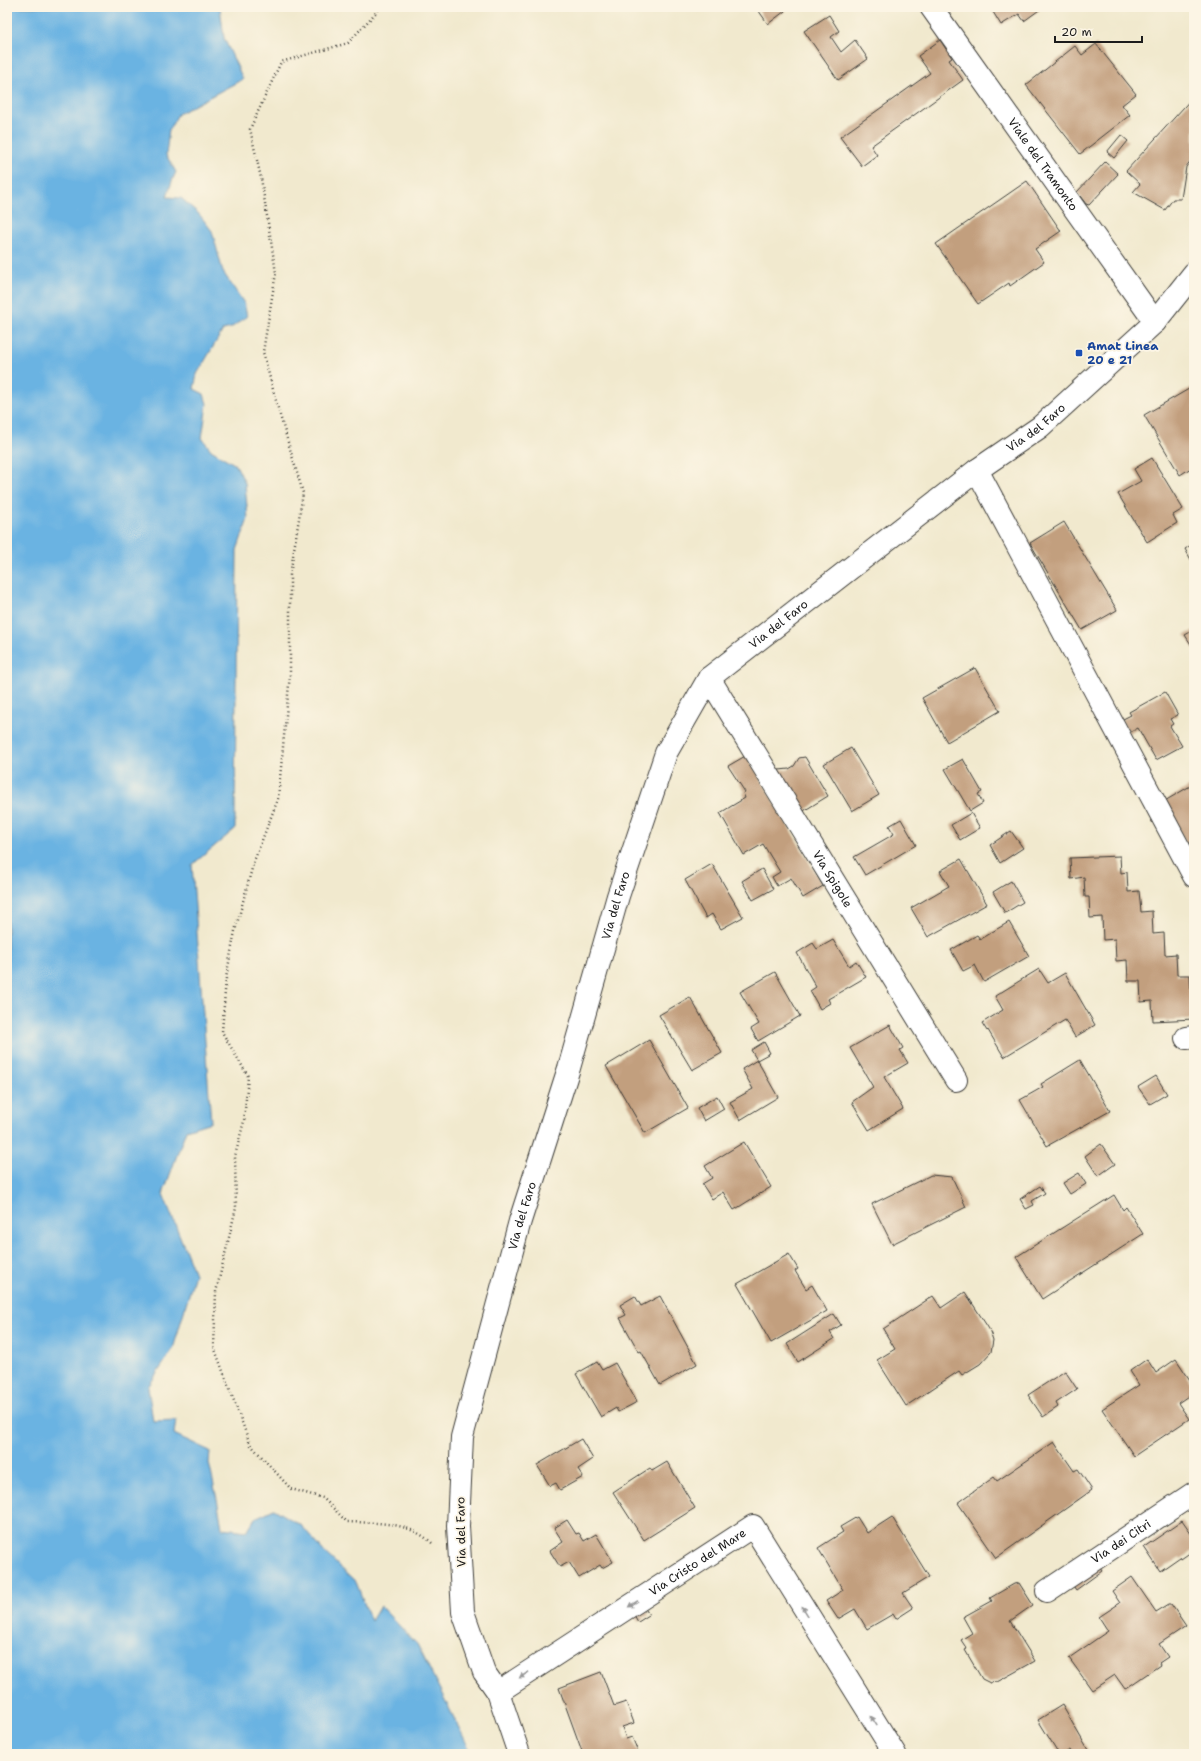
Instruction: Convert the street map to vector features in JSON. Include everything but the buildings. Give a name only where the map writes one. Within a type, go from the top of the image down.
[{"type":"street","name":"Viale del Tramonto","points":[[931,7],[1155,322]]},
{"type":"street","name":"Via del Faro","points":[[519,1754],[498,1692],[484,1672],[463,1612],[458,1526],[462,1437],[520,1220],[569,1068],[618,896],[666,753],[709,678],[977,470],[1040,427],[1155,322],[1194,273]]},
{"type":"street","points":[[977,470],[1194,876]]},
{"type":"street","name":"Via Spigole","points":[[709,678],[956,1080]]},
{"type":"street","name":"Via dei Citri","points":[[1048,1591],[1194,1492]]},
{"type":"street","name":"Via Cristo del Mare","points":[[498,1692],[753,1526],[895,1754]]},
{"type":"path","points":[[381,7],[348,42],[282,62],[250,128],[261,178],[276,273],[263,352],[303,493],[290,575],[290,674],[278,799],[254,861],[235,931],[226,978],[222,1032],[248,1076],[244,1121],[235,1156],[236,1208],[216,1292],[214,1348],[250,1444],[291,1489],[323,1498],[347,1522],[393,1523],[423,1534],[461,1567]]},
{"type":"water","points":[[7,7],[220,7],[224,38],[243,79],[178,114],[169,130],[166,155],[176,172],[167,197],[181,198],[199,214],[212,231],[223,272],[244,303],[247,316],[231,328],[223,330],[197,374],[194,389],[204,394],[207,404],[202,438],[211,450],[236,465],[245,483],[248,519],[237,550],[235,829],[192,865],[211,1122],[186,1130],[163,1194],[195,1274],[173,1349],[148,1387],[153,1421],[176,1420],[174,1434],[210,1451],[209,1463],[222,1528],[247,1531],[255,1518],[274,1509],[302,1526],[325,1553],[356,1582],[371,1621],[380,1606],[417,1644],[472,1754],[7,1754]]},
{"type":"place","name":"Amat Linea 20 e 21","points":[[1079,353]]}]
